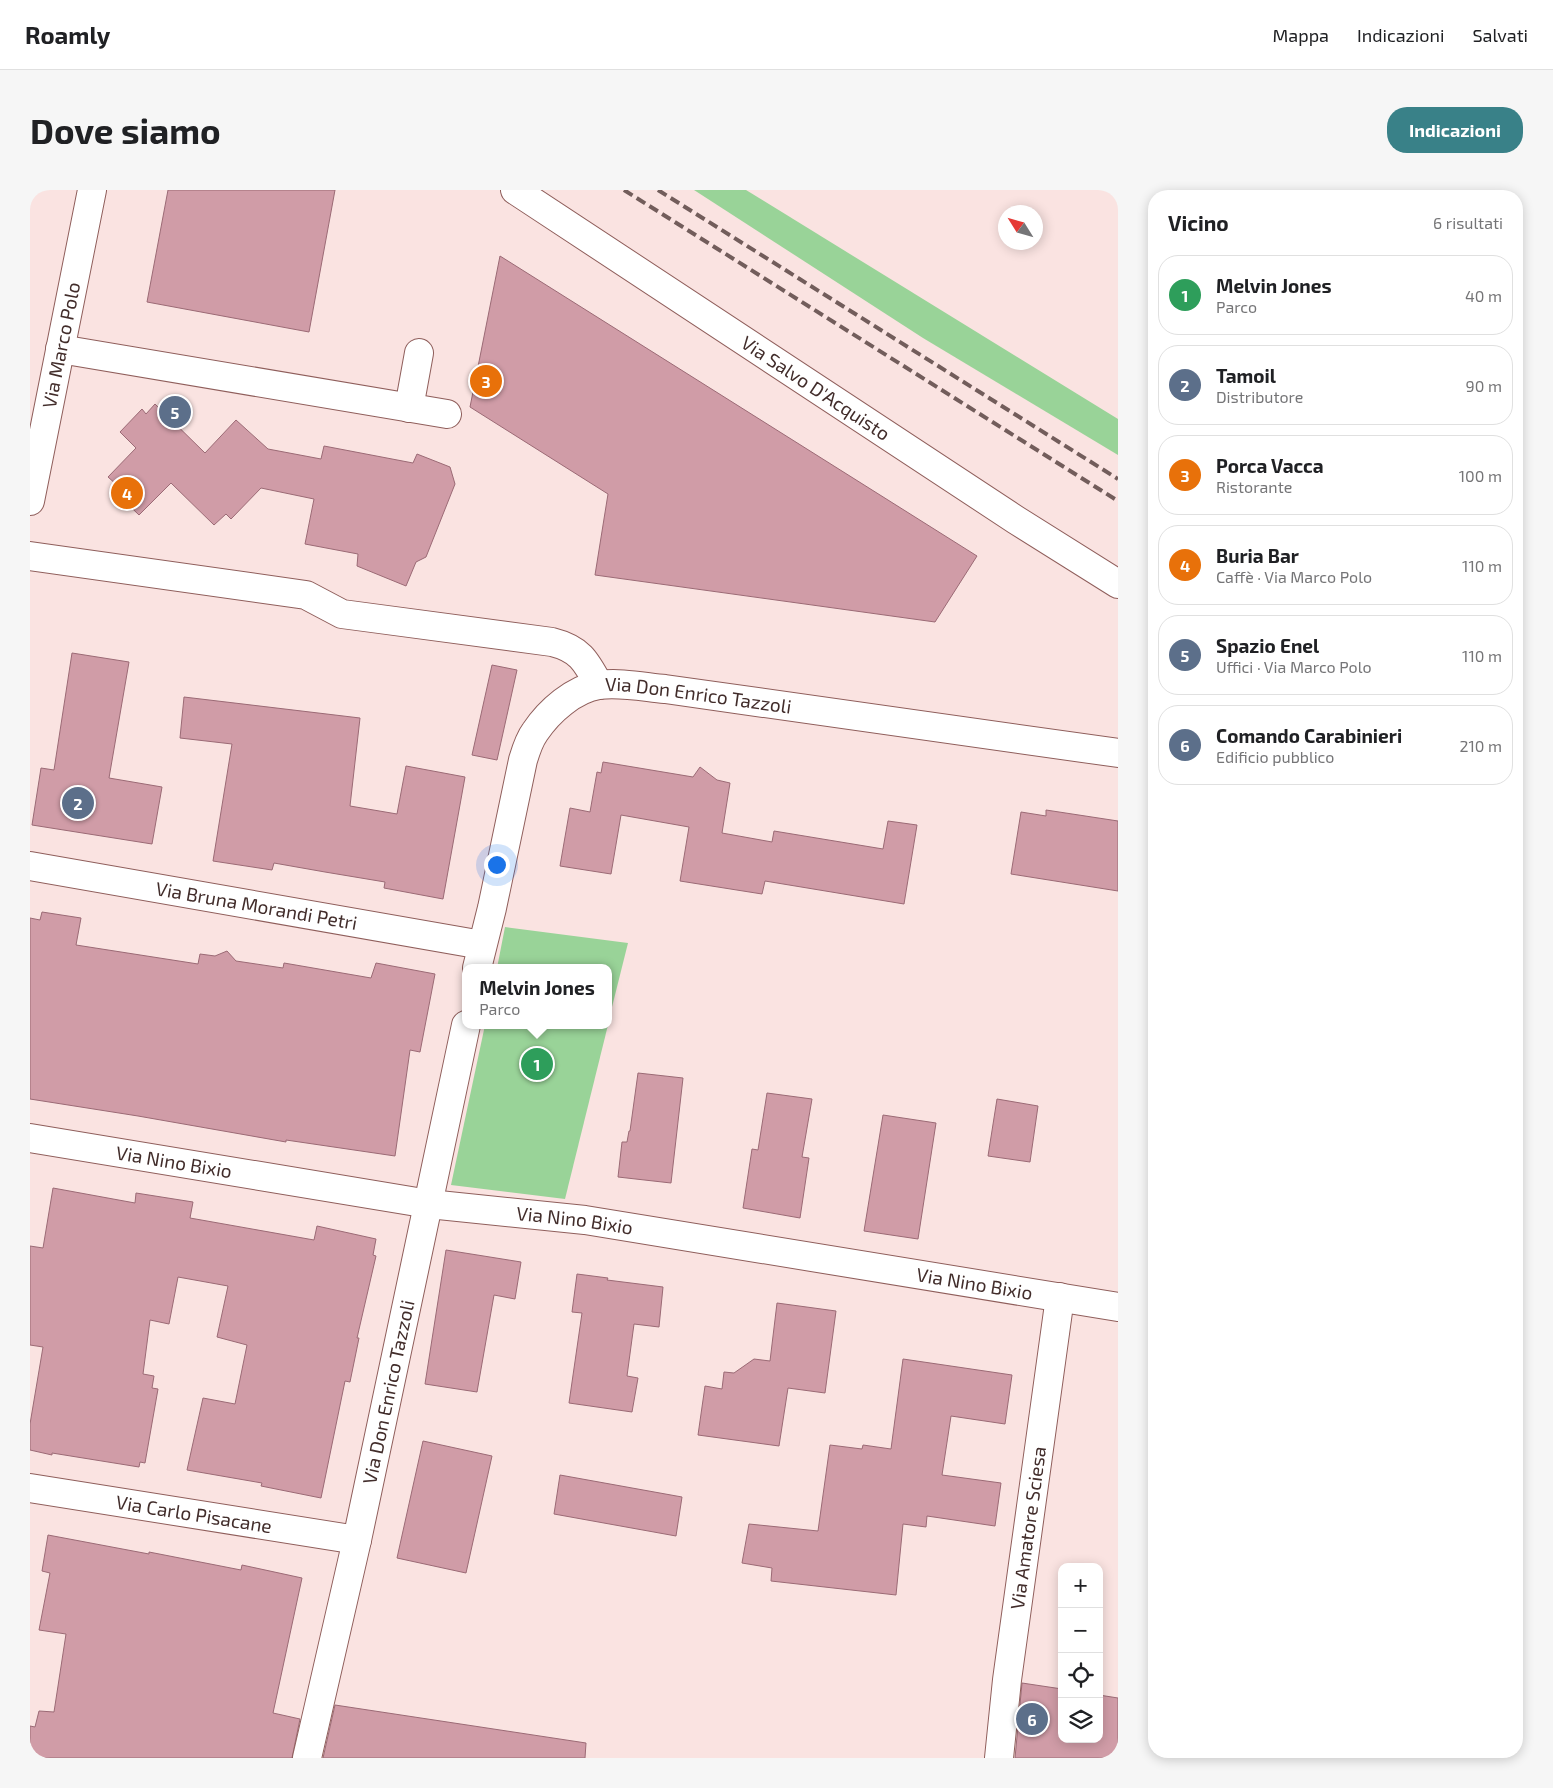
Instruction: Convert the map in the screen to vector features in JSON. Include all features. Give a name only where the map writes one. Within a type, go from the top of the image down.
[{"type":"street","name":"Via Marco Polo","points":[[31,496],[92,190]]},
{"type":"street","name":"Via Salvo D'Acquisto","points":[[515,190],[1016,520],[1118,584]]},
{"type":"street","points":[[60,349],[447,414]]},
{"type":"street","points":[[409,408],[420,352]]},
{"type":"street","points":[[30,556],[306,595],[342,614],[552,642],[564,645],[582,656],[599,685]]},
{"type":"street","name":"Via Don Enrico Tazzoli","points":[[480,956],[523,760],[528,746],[534,733],[555,709],[576,694],[599,685],[626,685],[665,689],[1118,753]]},
{"type":"street","name":"Via Bruna Morandi Petri","points":[[30,866],[480,956]]},
{"type":"street","name":"Via Don Enrico Tazzoli","points":[[307,1758],[357,1540],[465,1029]]},
{"type":"street","name":"Via Nino Bixio","points":[[30,1138],[429,1204],[585,1220],[1118,1307]]},
{"type":"street","name":"Via Amatore Sciesa","points":[[998,1758],[1060,1297]]},
{"type":"street","name":"Via Carlo Pisacane","points":[[30,1488],[357,1540]]},
{"type":"green space","points":[[694,190],[746,190],[1118,419],[1118,455],[923,338]]},
{"type":"green space","points":[[505,927],[628,943],[612,1007],[612,964],[498,964]]},
{"type":"green space","points":[[484,1029],[607,1029],[565,1199],[451,1185]]},
{"type":"building","points":[[168,190],[335,190],[309,332],[147,302]]},
{"type":"building","points":[[500,256],[977,556],[935,622],[595,575],[608,494],[470,407]]},
{"type":"building","points":[[155,404],[205,453],[236,420],[268,449],[321,459],[324,446],[413,463],[417,454],[450,467],[455,484],[426,557],[416,562],[406,586],[357,566],[358,554],[305,544],[314,499],[261,488],[231,519],[226,514],[214,525],[171,483],[139,515],[113,490],[117,485],[108,477],[136,448],[120,432],[142,409],[146,414]]},
{"type":"building","points":[[72,653],[129,662],[109,778],[162,787],[152,844],[32,825],[41,768],[54,770]]},
{"type":"building","points":[[492,665],[517,670],[497,760],[472,755]]},
{"type":"building","points":[[184,697],[360,718],[350,806],[397,814],[406,766],[465,777],[443,899],[384,888],[385,882],[274,863],[272,870],[213,861],[232,744],[180,738]]},
{"type":"building","points":[[603,762],[693,777],[700,767],[717,780],[730,783],[722,833],[772,842],[774,831],[883,849],[888,821],[917,825],[904,904],[765,881],[762,894],[680,881],[689,827],[621,815],[611,874],[560,866],[570,808],[590,812],[597,772],[601,773]]},
{"type":"building","points":[[1046,810],[1118,821],[1118,891],[1011,874],[1021,812],[1046,816]]},
{"type":"building","points":[[42,912],[81,918],[76,945],[198,964],[200,954],[215,956],[227,951],[236,961],[283,968],[284,963],[371,978],[376,963],[435,974],[420,1052],[410,1050],[395,1156],[286,1140],[286,1142],[30,1099],[30,918],[40,920]]},
{"type":"building","points":[[638,1073],[683,1078],[671,1183],[618,1177],[622,1142],[627,1142],[630,1131]]},
{"type":"building","points":[[767,1093],[812,1099],[802,1157],[809,1158],[800,1218],[743,1208],[752,1149],[758,1150]]},
{"type":"building","points":[[997,1099],[1038,1106],[1030,1162],[988,1156]]},
{"type":"building","points":[[883,1115],[936,1123],[918,1239],[864,1231]]},
{"type":"building","points":[[53,1188],[135,1203],[136,1193],[193,1202],[190,1218],[314,1240],[317,1226],[376,1239],[373,1255],[376,1256],[357,1338],[359,1338],[350,1382],[345,1381],[321,1498],[261,1486],[262,1483],[187,1470],[203,1398],[235,1404],[247,1345],[217,1337],[228,1286],[178,1277],[169,1324],[150,1320],[143,1374],[154,1376],[152,1388],[158,1389],[145,1463],[140,1462],[139,1467],[52,1453],[52,1455],[30,1450],[30,1424],[43,1347],[30,1345],[30,1246],[43,1248]]},
{"type":"building","points":[[446,1250],[521,1262],[515,1299],[494,1295],[477,1392],[425,1384]]},
{"type":"building","points":[[577,1274],[663,1287],[659,1327],[634,1324],[627,1376],[638,1378],[632,1412],[569,1403],[582,1313],[572,1312]]},
{"type":"building","points":[[777,1303],[836,1311],[825,1393],[788,1388],[779,1446],[698,1435],[705,1386],[722,1389],[724,1372],[734,1373],[754,1359],[770,1361]]},
{"type":"building","points":[[903,1359],[1012,1375],[1005,1424],[951,1416],[942,1475],[1001,1483],[995,1526],[927,1516],[926,1527],[903,1524],[896,1595],[771,1581],[772,1568],[742,1563],[749,1524],[818,1531],[830,1445],[862,1449],[863,1445],[891,1449]]},
{"type":"building","points":[[423,1441],[492,1456],[466,1573],[397,1558]]},
{"type":"building","points":[[560,1475],[682,1497],[676,1536],[554,1514]]},
{"type":"building","points":[[48,1535],[241,1570],[242,1565],[302,1578],[273,1713],[300,1719],[292,1758],[30,1758],[30,1726],[35,1727],[39,1711],[54,1712],[66,1634],[39,1630],[50,1573],[42,1571]]},
{"type":"building","points":[[1022,1683],[1058,1688],[1058,1743],[1103,1743],[1103,1696],[1118,1698],[1118,1758],[1015,1758]]},
{"type":"building","points":[[335,1705],[586,1743],[585,1758],[323,1758]]},
{"type":"railway","points":[[624,190],[1118,501]]},
{"type":"railway","points":[[658,190],[1118,479]]},
{"type":"place","name":"Porca Vacca","points":[[486,381]]},
{"type":"place","name":"Spazio Enel","points":[[175,412]]},
{"type":"place","name":"Buria Bar","points":[[127,493]]},
{"type":"place","name":"Tamoil","points":[[78,803]]},
{"type":"place","name":"Melvin Jones","points":[[537,1064]]},
{"type":"place","name":"Comando Carabinieri","points":[[1032,1719]]}]
